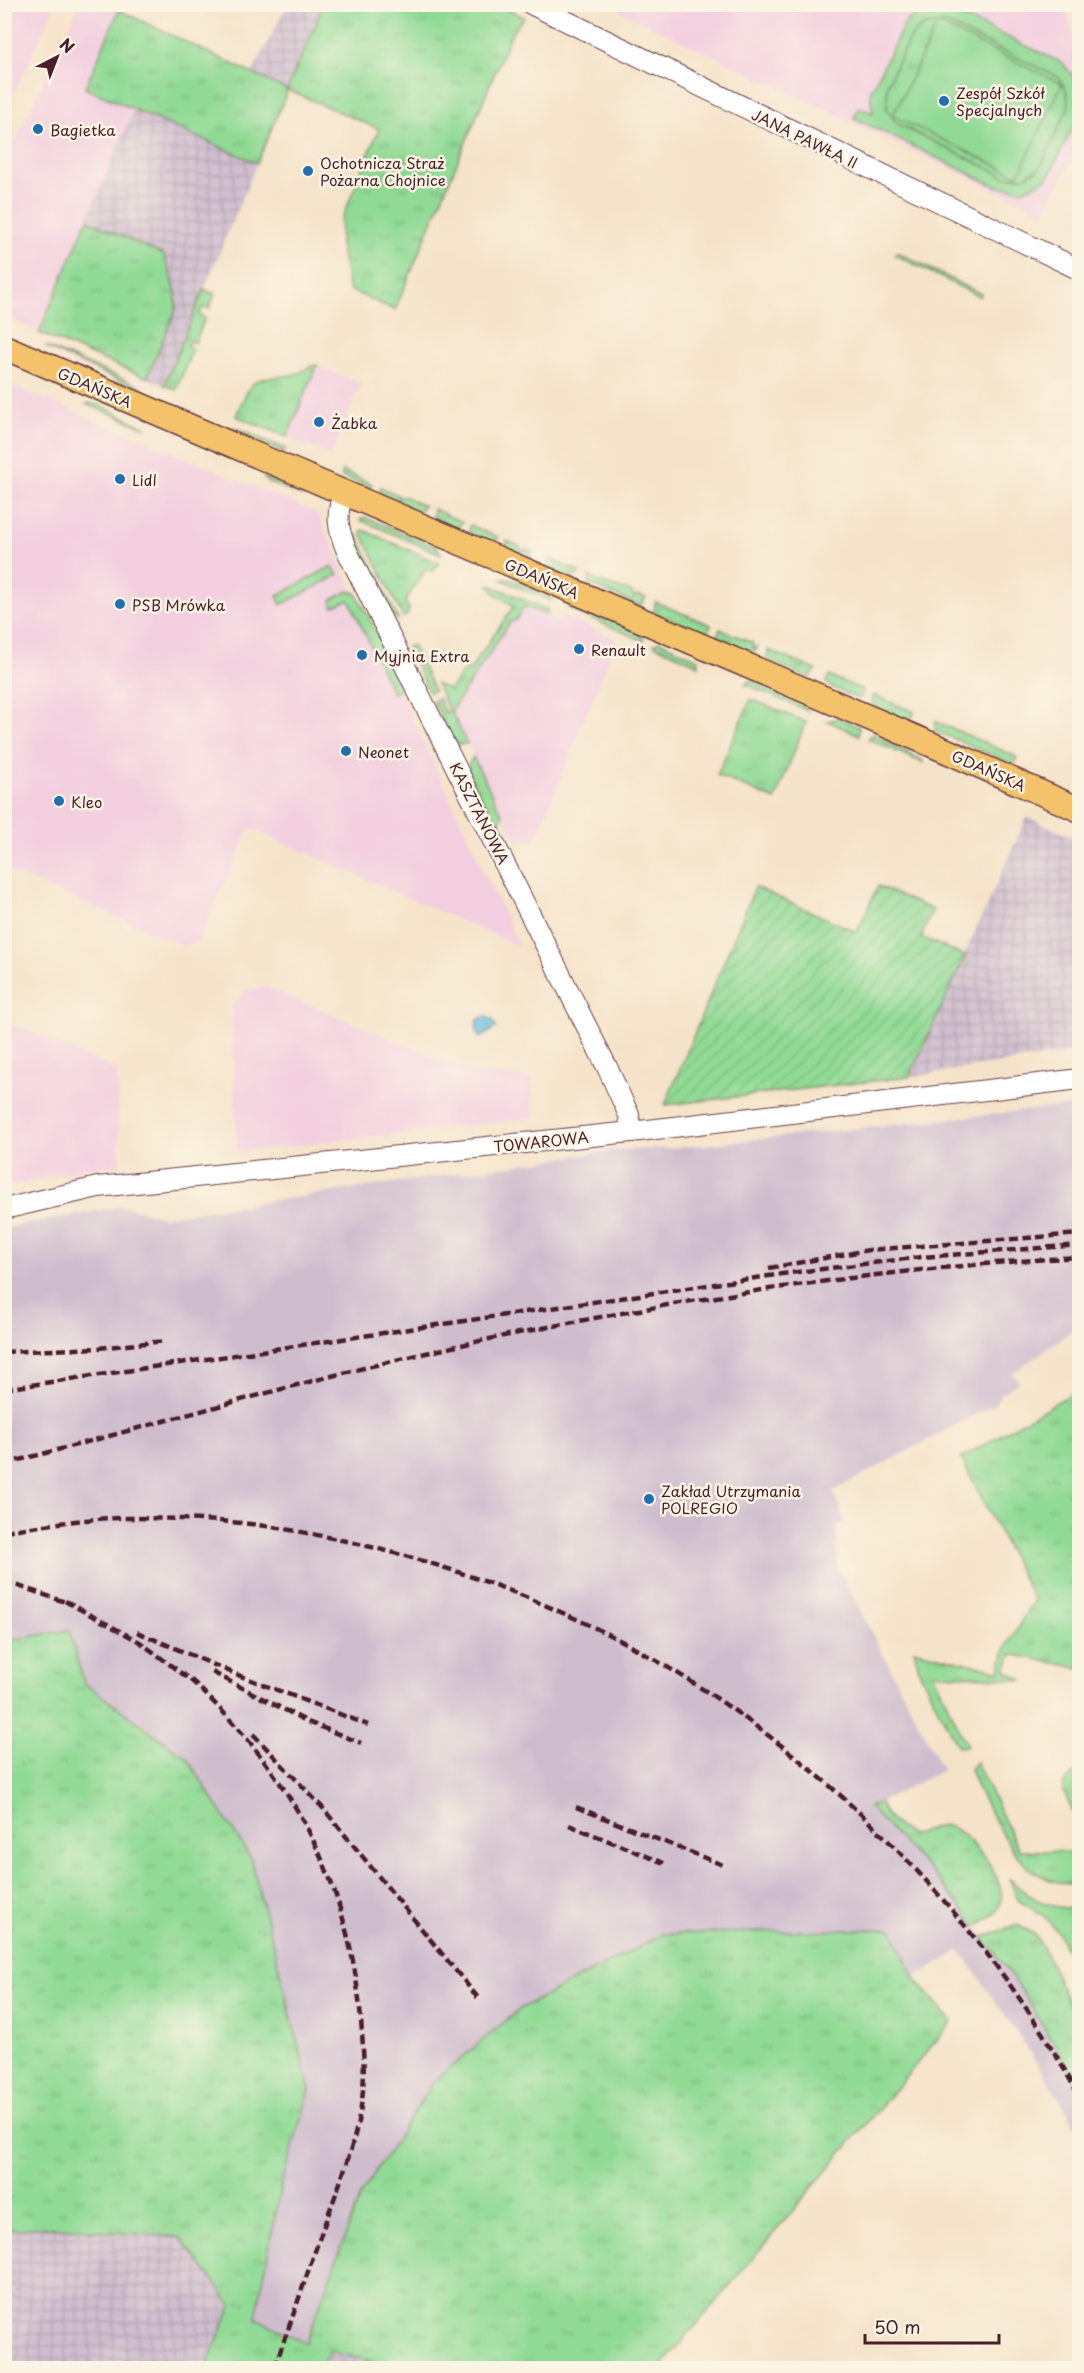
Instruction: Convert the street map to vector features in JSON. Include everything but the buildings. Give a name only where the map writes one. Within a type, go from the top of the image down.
[{"type":"main road","name":"GDAŃSKA","points":[[4,347],[1080,810]]},
{"type":"street","name":"JANA PAWŁA II","points":[[531,4],[1080,270]]},
{"type":"street","name":"KASZTANOWA","points":[[344,493],[338,515],[339,531],[346,549],[607,1067],[629,1115],[631,1132]]},
{"type":"street","name":"TOWAROWA","points":[[4,1209],[98,1187],[631,1132],[1080,1079]]},
{"type":"shaded area","name":"Zespół Szkół Specjalnych","points":[[621,4],[1065,5],[1079,55],[1079,147],[1044,213],[619,11]]},
{"type":"shaded area","points":[[4,5],[55,5],[5,113]]},
{"type":"shaded area","points":[[79,5],[121,5],[85,88],[134,109],[39,333],[5,317],[5,164]]},
{"type":"shaded area","points":[[287,5],[324,5],[288,90],[252,73]]},
{"type":"shaded area","points":[[134,109],[257,163],[164,385],[147,378],[176,309],[164,256],[87,220]]},
{"type":"shaded area","points":[[317,365],[361,384],[331,456],[287,437]]},
{"type":"shaded area","points":[[4,382],[317,513],[519,946],[250,828],[198,942],[183,945],[5,869]]},
{"type":"shaded area","points":[[525,606],[559,622],[562,616],[617,639],[535,841],[515,839],[451,711],[511,621],[515,622]]},
{"type":"shaded area","points":[[1027,817],[1079,840],[1079,1051],[909,1077]]},
{"type":"shaded area","points":[[266,987],[474,1073],[531,1077],[535,1118],[237,1152],[232,1006],[245,991]]},
{"type":"shaded area","points":[[5,1021],[117,1070],[120,1166],[87,1167],[5,1188]]},
{"type":"shaded area","points":[[1079,1105],[1079,1325],[1013,1373],[1019,1382],[1000,1395],[995,1404],[833,1491],[845,1522],[837,1525],[837,1566],[943,1770],[870,1807],[937,1878],[976,1926],[1019,1986],[1061,2052],[1079,2085],[1079,2136],[1068,2113],[1022,2040],[960,1950],[914,1977],[892,1929],[360,2196],[307,2343],[256,2318],[281,2185],[310,2090],[187,1758],[84,1683],[69,1630],[5,1641],[5,1228],[123,1206],[163,1217],[617,1150],[675,1148]]},
{"type":"shaded area","points":[[45,2227],[180,2237],[232,2305],[206,2368],[5,2368],[5,2230]]},
{"type":"shaded area","points":[[330,2351],[399,2368],[319,2368]]},
{"type":"green space","points":[[324,5],[498,5],[524,17],[512,32],[395,310],[349,290],[340,244],[341,221],[379,129],[288,90],[257,163],[85,88],[119,10],[287,90]]},
{"type":"green space","points":[[949,10],[1063,63],[1078,83],[1079,115],[1048,178],[1025,190],[995,186],[854,118],[859,107],[873,114],[870,93],[906,21],[924,11]],"holes":[[[945,23],[1058,77],[1066,89],[1069,106],[1040,168],[1025,177],[1006,177],[897,124],[887,109],[887,85],[910,37],[924,25],[937,24],[893,116],[1018,176],[1062,84],[938,24]]]},
{"type":"green space","points":[[945,23],[1059,77],[1066,89],[1069,106],[1040,168],[1025,177],[1006,177],[897,124],[887,109],[887,85],[910,37],[924,25]]},
{"type":"green space","points":[[87,220],[164,255],[176,292],[176,309],[147,378],[39,333]]},
{"type":"green space","points":[[897,252],[981,294],[980,297],[895,255]]},
{"type":"green space","points":[[204,289],[215,294],[209,309],[203,307],[199,315],[205,318],[195,343],[190,341],[187,347],[193,349],[176,390],[164,385]]},
{"type":"green space","points":[[45,347],[47,347],[142,387],[139,390]]},
{"type":"green space","points":[[317,365],[287,437],[236,416],[247,391],[257,381],[295,374]]},
{"type":"green space","points":[[86,404],[100,405],[146,428]]},
{"type":"green space","points":[[233,427],[286,449],[283,452],[235,431]]},
{"type":"green space","points":[[342,471],[372,484],[371,488],[342,477]]},
{"type":"green space","points":[[262,476],[300,491],[305,497],[268,482]]},
{"type":"green space","points":[[380,487],[398,495],[399,499],[403,496],[424,506],[419,511],[380,495]]},
{"type":"green space","points":[[433,509],[462,522],[460,526],[457,528],[433,517]]},
{"type":"green space","points":[[364,517],[438,547],[441,554],[360,520]]},
{"type":"green space","points":[[470,525],[499,538],[493,543],[469,533]]},
{"type":"green space","points":[[363,530],[439,563],[433,572],[426,569],[405,601],[409,608],[407,616],[403,617],[361,532]]},
{"type":"green space","points":[[357,535],[398,619],[392,616],[354,541],[353,537]]},
{"type":"green space","points":[[507,541],[520,546],[522,552],[526,549],[532,552],[531,556],[527,558],[506,548]]},
{"type":"green space","points":[[549,559],[580,572],[574,578],[549,567]]},
{"type":"green space","points":[[332,566],[338,575],[281,605],[277,596]]},
{"type":"green space","points":[[589,576],[599,582],[632,592],[634,598],[637,595],[646,598],[640,606],[589,584]]},
{"type":"green space","points":[[500,579],[512,579],[550,595],[551,601]]},
{"type":"green space","points":[[488,584],[548,610],[546,615],[525,606],[515,621],[511,621],[451,711],[467,744],[460,745],[453,742],[433,701],[438,698],[445,713],[449,711],[436,684],[450,690],[465,669],[469,671],[514,606],[493,592],[494,590]]},
{"type":"green space","points":[[348,591],[356,593],[403,682],[402,687],[393,693],[349,600],[333,607],[331,600]]},
{"type":"green space","points":[[655,602],[711,625],[705,633],[654,612]]},
{"type":"green space","points":[[572,604],[643,635],[644,641],[567,608]]},
{"type":"green space","points":[[720,629],[753,643],[753,649],[758,646],[756,651],[752,653],[719,639],[717,636]]},
{"type":"green space","points":[[659,641],[698,659],[699,665],[654,645]]},
{"type":"green space","points":[[412,645],[434,690],[429,692],[407,647]]},
{"type":"green space","points":[[768,650],[816,670],[809,678],[767,660]]},
{"type":"green space","points":[[829,676],[863,690],[861,697],[858,699],[829,686],[826,682]]},
{"type":"green space","points":[[750,680],[801,702],[808,711],[745,684]]},
{"type":"green space","points":[[873,695],[914,712],[912,718],[908,720],[874,706],[871,700]]},
{"type":"green space","points":[[751,699],[806,722],[775,800],[717,775]]},
{"type":"green space","points":[[839,718],[859,727],[859,735],[827,721]]},
{"type":"green space","points":[[935,721],[1017,757],[1015,762],[1011,763],[935,731]]},
{"type":"green space","points":[[873,734],[922,760],[923,763],[868,739]]},
{"type":"green space","points":[[473,757],[503,816],[498,825],[494,824],[468,771]]},
{"type":"green space","points":[[878,886],[933,910],[921,937],[965,956],[909,1077],[665,1105],[755,887],[857,932]]},
{"type":"green space","points":[[1079,1389],[1079,1668],[1011,1654],[1006,1671],[1023,1680],[933,1673],[967,1746],[958,1747],[920,1673],[914,1650],[1000,1671],[1005,1649],[1034,1600],[961,1458]]},
{"type":"green space","points":[[69,1630],[84,1683],[187,1758],[251,1859],[310,2090],[281,2185],[256,2318],[306,2343],[360,2196],[434,2081],[520,2009],[663,1934],[892,1929],[914,1977],[952,2022],[660,2368],[399,2368],[330,2351],[319,2368],[206,2368],[232,2305],[180,2237],[45,2227],[5,2230],[5,1641]]},
{"type":"green space","points":[[1079,1761],[1079,1826],[1063,1790],[1063,1784],[1078,1769]]},
{"type":"green space","points":[[976,1762],[1019,1850],[1073,1852],[1079,1826],[1079,1885],[1062,1883],[1037,1874],[1018,1856],[1002,1833],[980,1794],[970,1769]]},
{"type":"green space","points":[[880,1802],[888,1817],[910,1834],[916,1835],[939,1826],[949,1826],[975,1847],[992,1869],[1001,1891],[1000,1905],[988,1919],[976,1926],[937,1878],[869,1807]]},
{"type":"green space","points":[[1009,1878],[1024,1892],[1049,1905],[1079,1909],[1079,1978],[1058,1932],[1044,1916],[1019,1901]]},
{"type":"green space","points":[[1017,1925],[1033,1933],[1043,1947],[1079,2026],[1079,2085],[1019,1986],[983,1937]]},
{"type":"water","points":[[485,1016],[493,1020],[496,1028],[480,1038],[476,1032],[478,1019]]},
{"type":"railway","points":[[769,1268],[869,1250],[1080,1234]]},
{"type":"railway","points":[[4,1389],[789,1273],[922,1257],[1080,1245]]},
{"type":"railway","points":[[4,1464],[360,1369],[554,1326],[703,1299],[853,1278],[928,1269],[1080,1257]]},
{"type":"railway","points":[[4,1352],[98,1348],[165,1341]]},
{"type":"railway","points":[[4,1531],[107,1518],[164,1518],[253,1524],[329,1537],[395,1553],[493,1584],[556,1610],[636,1649],[713,1696],[788,1751],[858,1811],[923,1877],[982,1948],[1035,2022],[1080,2098]]},
{"type":"railway","points":[[4,1581],[71,1604]]},
{"type":"railway","points":[[65,1601],[140,1642],[197,1685]]},
{"type":"railway","points":[[137,1632],[233,1673],[368,1725]]},
{"type":"railway","points":[[212,1672],[308,1722],[361,1743]]},
{"type":"railway","points":[[191,1680],[227,1716],[258,1753],[286,1792],[309,1833],[329,1876],[344,1921],[361,2020],[363,2085],[354,2138],[274,2368]]},
{"type":"railway","points":[[253,1734],[322,1807],[479,1999]]},
{"type":"railway","points":[[576,1807],[723,1865]]},
{"type":"railway","points":[[569,1825],[664,1863]]},
{"type":"place","name":"Zespół Szkół Specjalnych","points":[[944,101]]},
{"type":"place","name":"Bagietka","points":[[38,129]]},
{"type":"place","name":"Ochotnicza Straż Pożarna Chojnice","points":[[308,171]]},
{"type":"place","name":"Żabka","points":[[319,422]]},
{"type":"place","name":"Lidl","points":[[120,479]]},
{"type":"place","name":"PSB Mrówka","points":[[120,604]]},
{"type":"place","name":"Renault","points":[[579,649]]},
{"type":"place","name":"Myjnia Extra","points":[[362,655]]},
{"type":"place","name":"Neonet","points":[[346,751]]},
{"type":"place","name":"Kleo","points":[[59,801]]},
{"type":"place","name":"Zakład Utrzymania POLREGIO","points":[[649,1499]]}]
